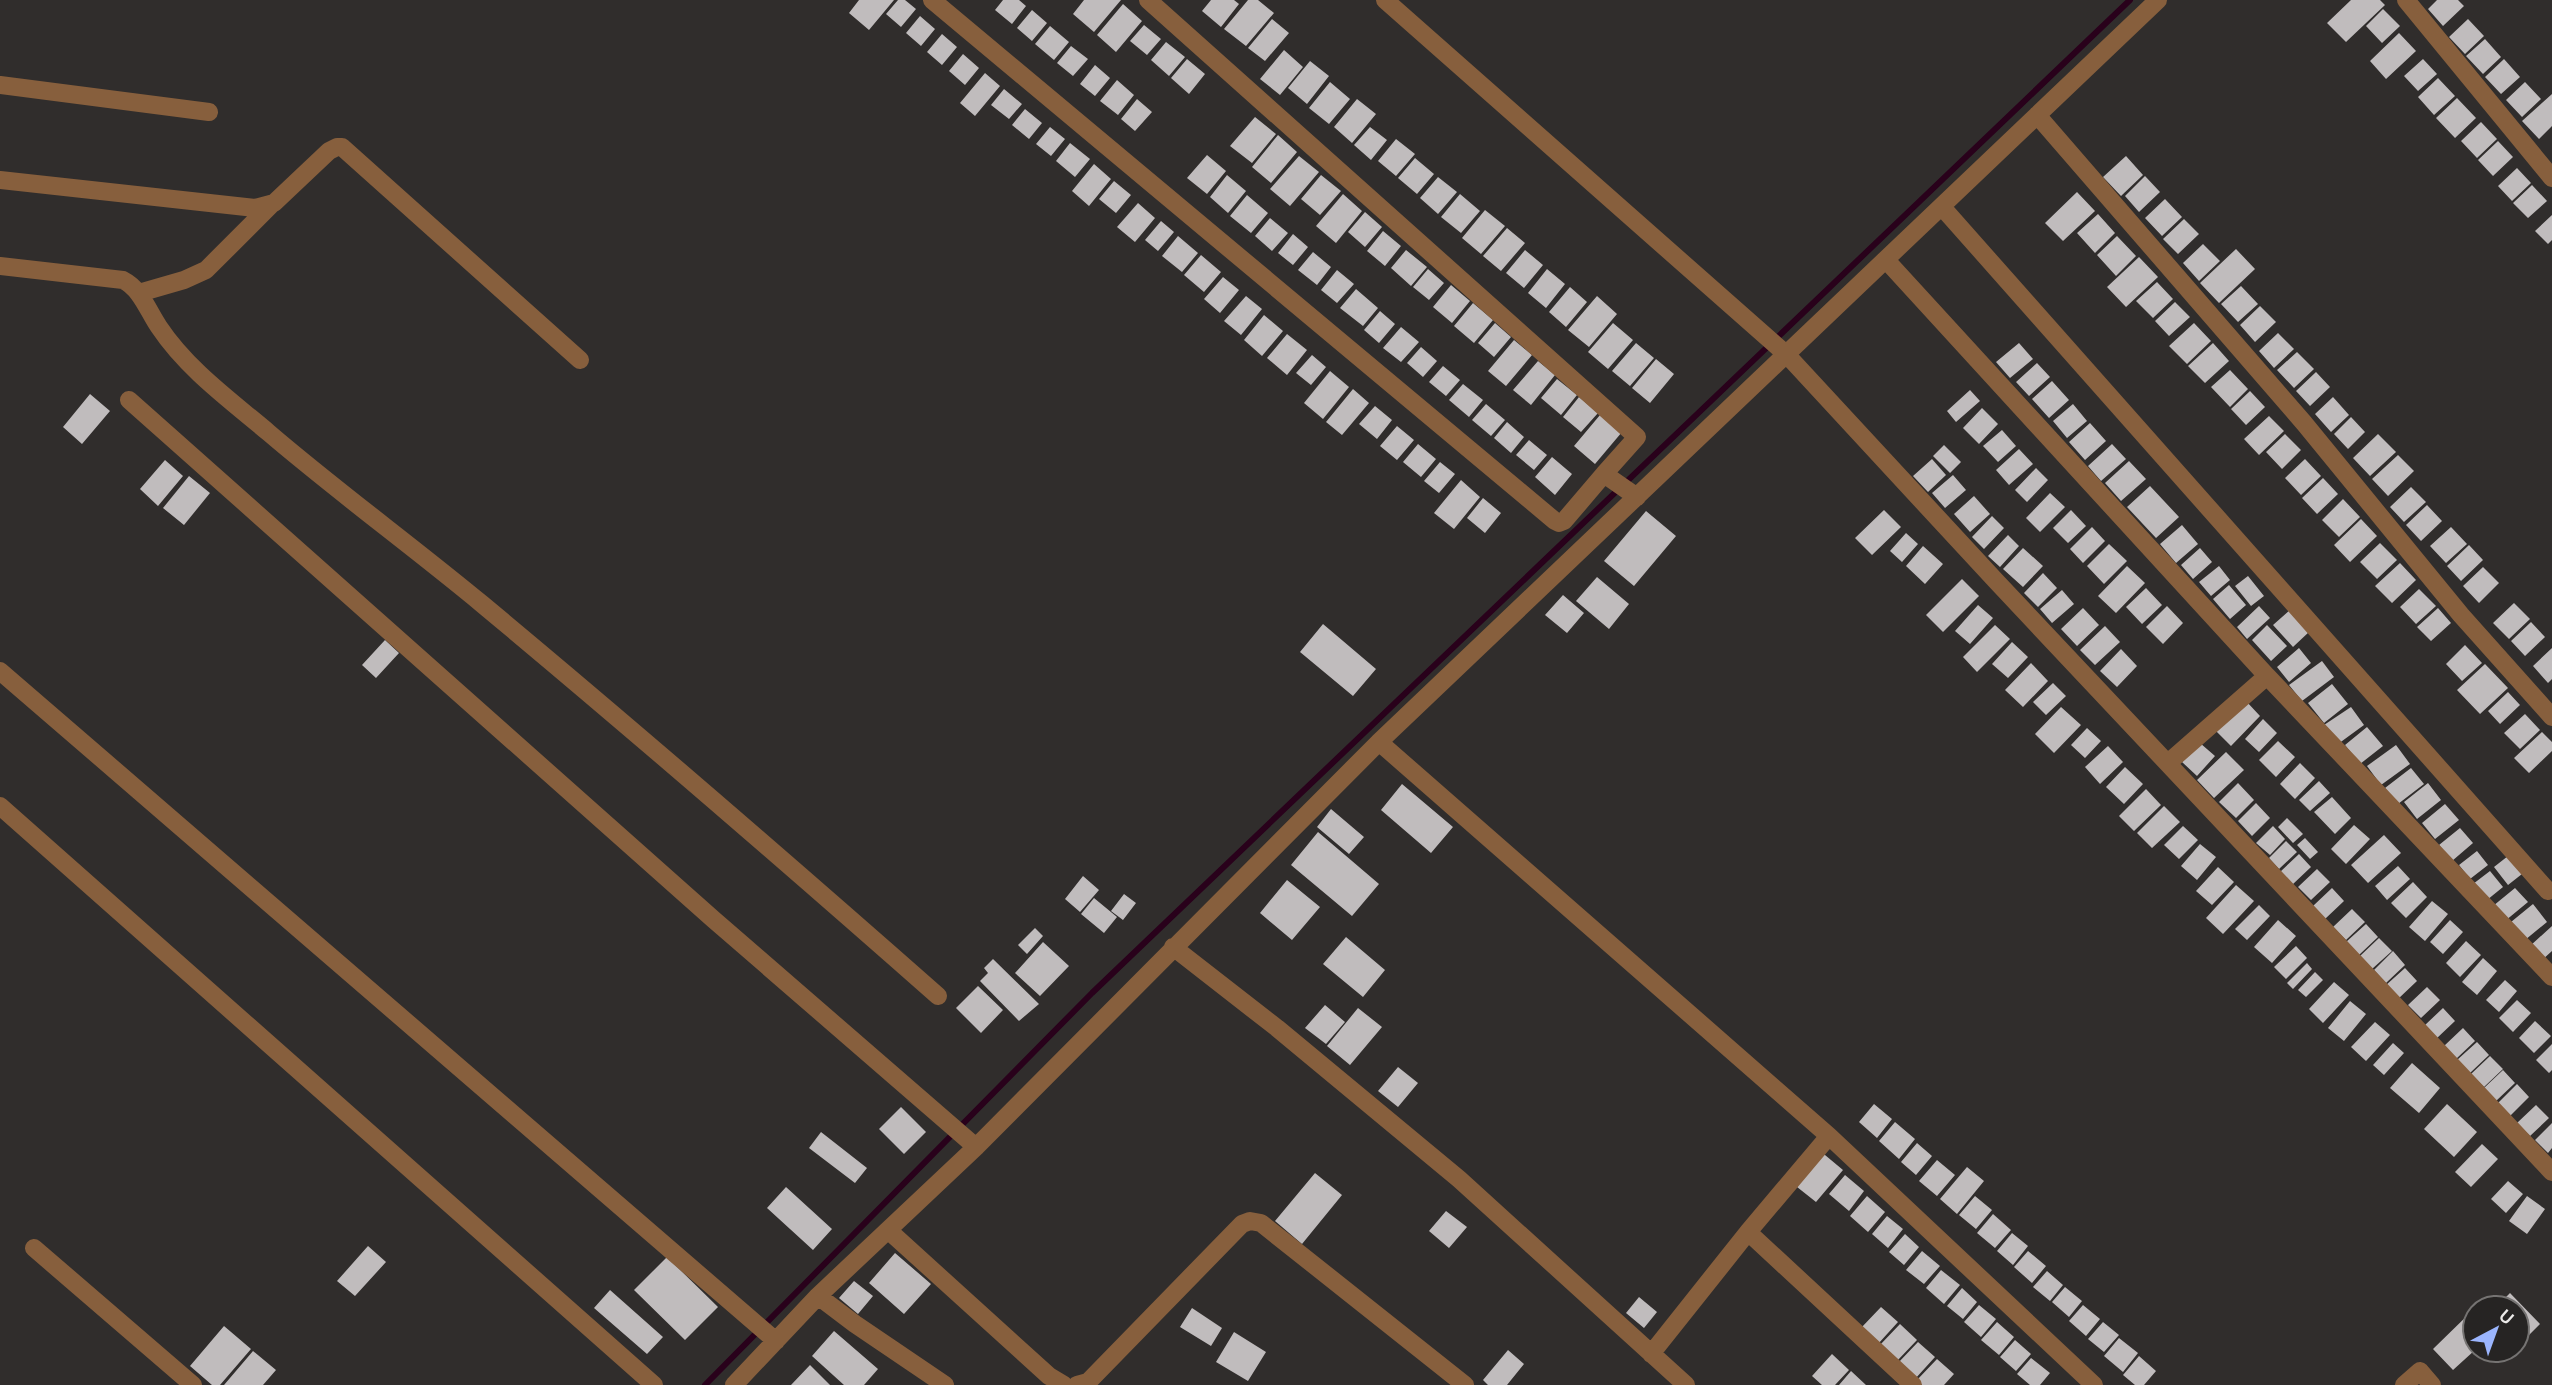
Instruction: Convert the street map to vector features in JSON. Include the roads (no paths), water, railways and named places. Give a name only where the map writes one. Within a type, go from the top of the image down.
[{"type":"street","points":[[932,0],[1555,521],[1564,521],[1607,478],[1637,437],[1148,0]]},
{"type":"street","points":[[1385,0],[1787,355],[2552,1172]]},
{"type":"street","points":[[734,1385],[818,1296],[888,1230],[1379,742],[1634,494],[1787,355],[2158,0]]},
{"type":"street","points":[[2406,0],[2552,178]]},
{"type":"street","points":[[0,85],[209,112]]},
{"type":"street","points":[[2037,115],[2304,422],[2461,615],[2552,717]]},
{"type":"street","points":[[138,293],[184,280],[206,270],[329,151],[342,147],[580,360]]},
{"type":"street","points":[[0,180],[255,208],[274,203]]},
{"type":"street","points":[[1941,206],[2549,891]]},
{"type":"street","points":[[1886,260],[2267,676],[2552,977]]},
{"type":"street","points":[[0,266],[123,280],[130,284],[163,334],[179,354],[204,377],[278,440],[479,601],[705,791],[938,996]]},
{"type":"street","points":[[129,400],[972,1144]]},
{"type":"street","points":[[1607,478],[1634,494]]},
{"type":"street","points":[[0,671],[776,1341]]},
{"type":"street","points":[[2168,762],[2267,676]]},
{"type":"street","points":[[1379,742],[1829,1136],[2094,1385]]},
{"type":"street","points":[[0,806],[654,1385]]},
{"type":"street","points":[[1173,947],[1277,1028],[1459,1180],[1686,1385]]},
{"type":"street","points":[[1651,1354],[1829,1136]]},
{"type":"street","points":[[1077,1385],[1088,1382],[1242,1224],[1250,1221],[1261,1223],[1465,1385]]},
{"type":"street","points":[[888,1230],[1049,1376],[1065,1385]]},
{"type":"street","points":[[1748,1233],[1913,1385]]},
{"type":"street","points":[[34,1248],[192,1385]]},
{"type":"street","points":[[818,1296],[945,1385]]},
{"type":"street","points":[[2404,1385],[2420,1371],[2432,1385]]},
{"type":"waterway","points":[[705,1385],[1092,993],[2130,0]]}]
